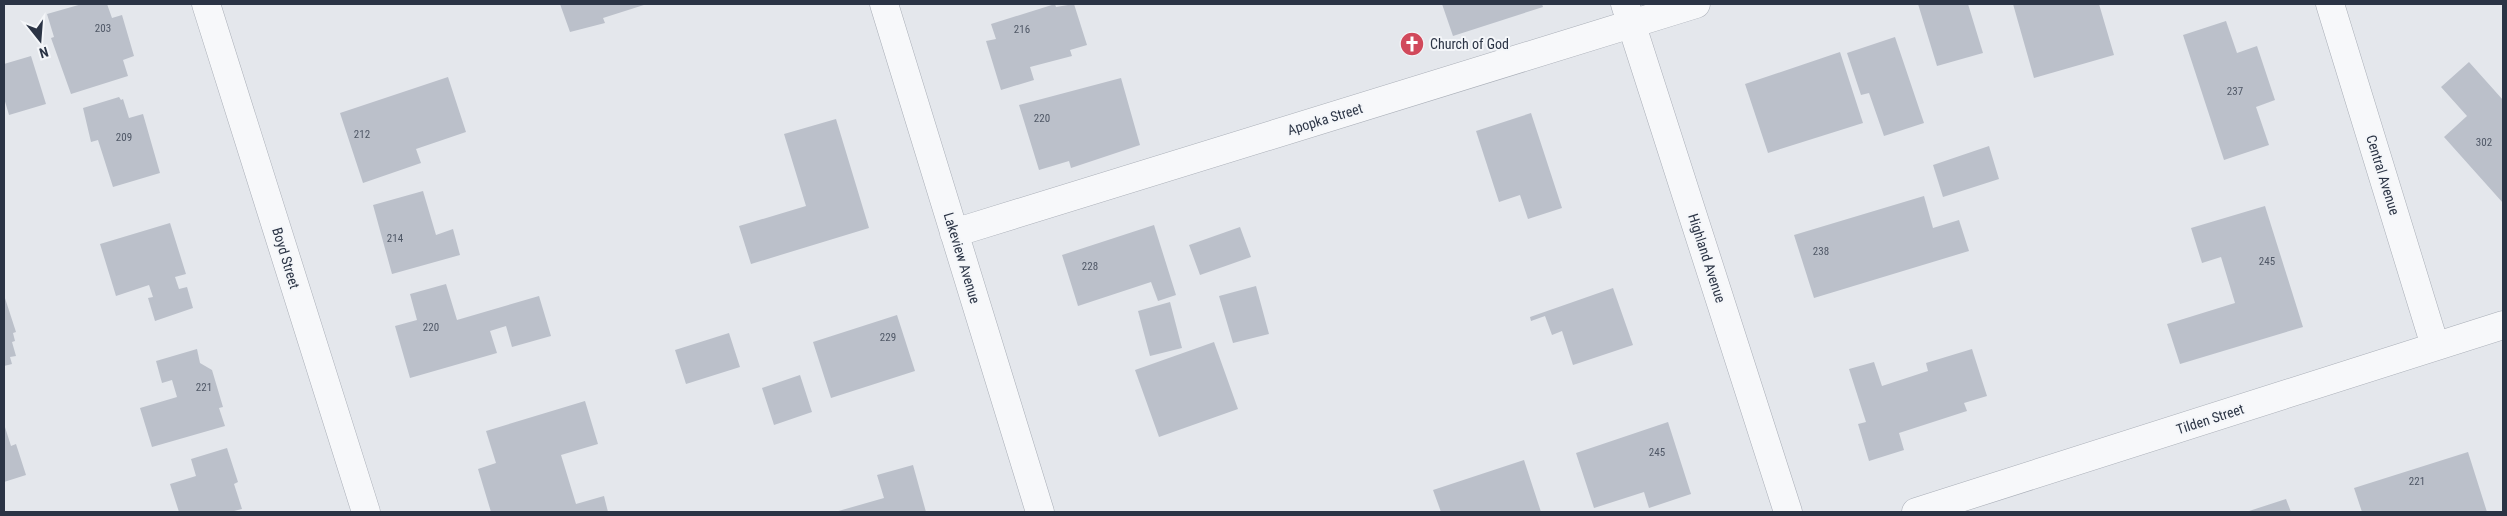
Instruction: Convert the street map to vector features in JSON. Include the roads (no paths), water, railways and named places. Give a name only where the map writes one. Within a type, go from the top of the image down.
[{"type":"street","name":"Boyd Street","points":[[206,4],[366,512]]},
{"type":"street","name":"Lakeview Avenue","points":[[884,4],[1040,512]]},
{"type":"street","name":"Apopka Street","points":[[954,233],[1629,14],[1696,4]]},
{"type":"street","name":"Central Avenue","points":[[2330,4],[2436,346]]},
{"type":"street","name":"Highland Avenue","points":[[1629,14],[1788,512]]},
{"type":"street","name":"Tilden Street","points":[[1916,512],[2503,325]]},
{"type":"place","name":"Church of God","points":[[1412,44]]}]
